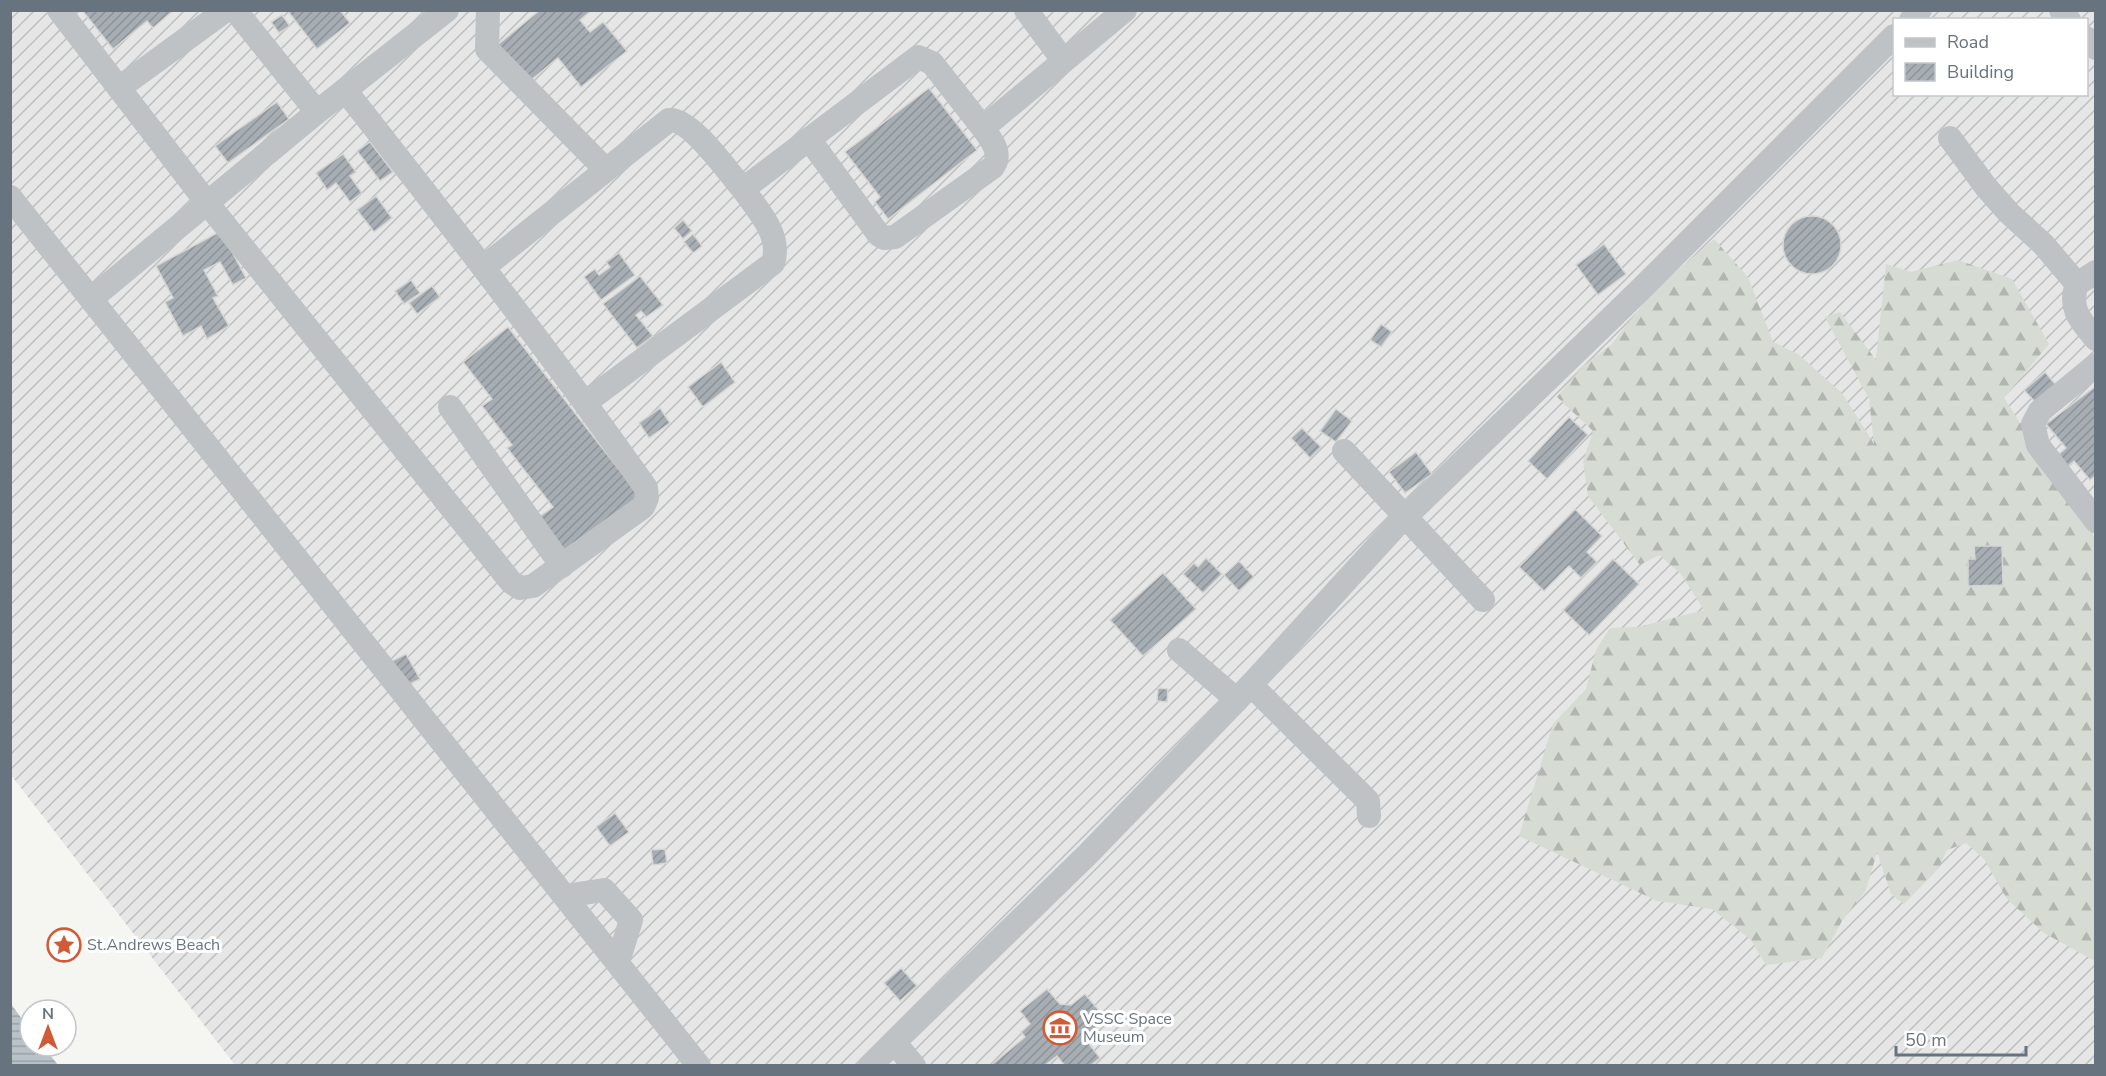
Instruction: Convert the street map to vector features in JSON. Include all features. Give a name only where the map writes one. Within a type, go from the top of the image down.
[{"type":"street","points":[[59,10],[208,204],[511,582],[520,588],[533,586],[642,507],[646,498],[646,488],[586,402],[484,267],[345,90]]},
{"type":"street","points":[[119,88],[226,10]]},
{"type":"street","points":[[235,10],[317,112]]},
{"type":"street","points":[[91,299],[317,112],[447,10]]},
{"type":"street","points":[[488,10],[487,49],[605,169]]},
{"type":"street","points":[[1026,10],[1063,60]]},
{"type":"street","points":[[983,128],[1125,10]]},
{"type":"street","points":[[870,1065],[1087,855],[1244,692],[1407,515],[1639,291],[1893,37]]},
{"type":"street","points":[[742,189],[918,57],[932,63],[983,128],[997,150],[997,162],[889,238],[879,235],[809,139]]},
{"type":"street","points":[[484,267],[662,123],[676,119],[690,128],[742,189],[773,234],[777,244],[773,263],[586,402]]},
{"type":"street","points":[[1950,138],[1986,187],[2009,213],[2086,278],[2073,296],[2074,310],[2096,339]]},
{"type":"street","points":[[10,197],[699,1065]]},
{"type":"street","points":[[2094,518],[2038,444],[2033,424],[2040,411],[2096,365]]},
{"type":"street","points":[[450,407],[562,566]]},
{"type":"street","points":[[1344,451],[1407,515],[1483,600]]},
{"type":"street","points":[[1179,650],[1244,692],[1368,801],[1369,816]]},
{"type":"street","points":[[565,896],[604,890],[631,920],[618,963]]},
{"type":"street","points":[[894,1042],[914,1065]]},
{"type":"shaded area","points":[[11,11],[2095,11],[2095,1065],[235,1065],[11,775]]},
{"type":"shaded area","points":[[11,1004],[18,1014],[18,1058],[52,1058],[58,1065],[11,1065]]},
{"type":"green space","points":[[1714,239],[1748,277],[1773,342],[1798,354],[1842,393],[1874,444],[1869,399],[1825,317],[1840,312],[1876,360],[1886,264],[1911,272],[1958,260],[2012,279],[2049,344],[2004,398],[2095,538],[2095,961],[2044,933],[2007,899],[1984,859],[1966,843],[1947,850],[1938,869],[1904,904],[1891,894],[1877,852],[1866,890],[1842,921],[1822,958],[1766,965],[1751,940],[1712,909],[1657,901],[1519,836],[1553,724],[1586,689],[1596,650],[1610,628],[1638,627],[1704,610],[1680,573],[1659,555],[1640,565],[1588,496],[1583,461],[1593,431],[1557,397],[1583,366],[1611,345],[1652,292]]},
{"type":"building","points":[[82,10],[174,10],[153,28],[147,21],[113,49]]},
{"type":"building","points":[[287,10],[340,10],[350,23],[317,49]]},
{"type":"building","points":[[540,10],[592,10],[580,20],[590,32],[603,22],[627,51],[581,87],[558,58],[526,84],[495,47]]},
{"type":"building","points":[[282,15],[290,26],[279,33],[271,22]]},
{"type":"building","points":[[929,88],[977,150],[888,219],[875,202],[880,197],[845,152]]},
{"type":"building","points":[[277,102],[289,119],[228,163],[215,146]]},
{"type":"building","points":[[370,142],[393,172],[380,181],[357,151]]},
{"type":"building","points":[[343,154],[356,172],[350,176],[362,193],[350,202],[336,183],[327,190],[316,173]]},
{"type":"building","points":[[376,196],[392,218],[374,232],[357,210]]},
{"type":"building","points":[[1812,216],[1828,221],[1836,229],[1841,245],[1836,261],[1828,269],[1812,274],[1796,269],[1788,261],[1783,245],[1788,229],[1796,221]]},
{"type":"building","points":[[683,220],[692,231],[683,239],[674,228]]},
{"type":"building","points":[[221,231],[246,278],[233,285],[220,262],[204,270],[218,296],[213,298],[229,326],[207,339],[201,326],[183,336],[165,302],[173,298],[156,266]]},
{"type":"building","points":[[693,234],[702,246],[693,253],[684,242]]},
{"type":"building","points":[[1604,244],[1626,274],[1598,295],[1576,265]]},
{"type":"building","points":[[619,253],[635,275],[601,300],[584,277],[595,269],[599,275],[610,267],[606,262]]},
{"type":"building","points":[[640,276],[663,305],[646,317],[641,311],[636,315],[653,336],[637,348],[603,304]]},
{"type":"building","points":[[411,280],[420,293],[404,304],[395,291]]},
{"type":"building","points":[[432,286],[440,297],[417,314],[409,303]]},
{"type":"building","points":[[1381,324],[1392,332],[1381,347],[1370,340]]},
{"type":"building","points":[[508,327],[642,499],[568,555],[539,517],[553,507],[507,448],[512,445],[482,406],[492,399],[463,362]]},
{"type":"building","points":[[721,362],[735,382],[703,407],[688,387]]},
{"type":"building","points":[[2045,372],[2056,385],[2036,403],[2024,390]]},
{"type":"building","points":[[2096,386],[2096,475],[2090,480],[2074,461],[2067,467],[2058,455],[2066,448],[2046,424]]},
{"type":"building","points":[[660,408],[670,423],[649,438],[639,423]]},
{"type":"building","points":[[1336,409],[1352,421],[1336,442],[1320,431]]},
{"type":"building","points":[[1569,417],[1588,435],[1547,479],[1528,461]]},
{"type":"building","points":[[1302,428],[1321,447],[1310,458],[1291,438]]},
{"type":"building","points":[[1416,452],[1432,474],[1405,493],[1389,472]]},
{"type":"building","points":[[1575,509],[1602,536],[1587,552],[1597,562],[1581,578],[1569,566],[1544,591],[1519,567]]},
{"type":"building","points":[[1974,546],[2002,546],[2003,585],[1968,586],[1968,559],[1975,559]]},
{"type":"building","points":[[1206,558],[1222,574],[1203,593],[1183,574],[1194,563],[1198,567]]},
{"type":"building","points":[[1613,559],[1639,584],[1589,635],[1563,610]]},
{"type":"building","points":[[1239,561],[1254,577],[1239,591],[1224,575]]},
{"type":"building","points":[[1163,573],[1196,609],[1143,656],[1110,620]]},
{"type":"building","points":[[406,654],[420,679],[404,687],[390,662]]},
{"type":"building","points":[[1158,688],[1168,689],[1167,702],[1157,701]]},
{"type":"building","points":[[615,813],[629,832],[610,846],[596,827]]},
{"type":"building","points":[[665,849],[667,863],[653,865],[651,850]]},
{"type":"building","points":[[901,968],[917,986],[900,1001],[884,983]]},
{"type":"building","name":"VSSC Space Museum","points":[[1047,989],[1060,1004],[1071,1005],[1085,994],[1106,1019],[1084,1037],[1100,1058],[1090,1066],[1065,1066],[1057,1056],[1044,1066],[990,1066],[1025,1037],[1021,1032],[1030,1024],[1020,1011]]},
{"type":"place","name":"St.Andrews Beach","points":[[64,945]]},
{"type":"place","name":"VSSC Space Museum","points":[[1060,1028]]}]
